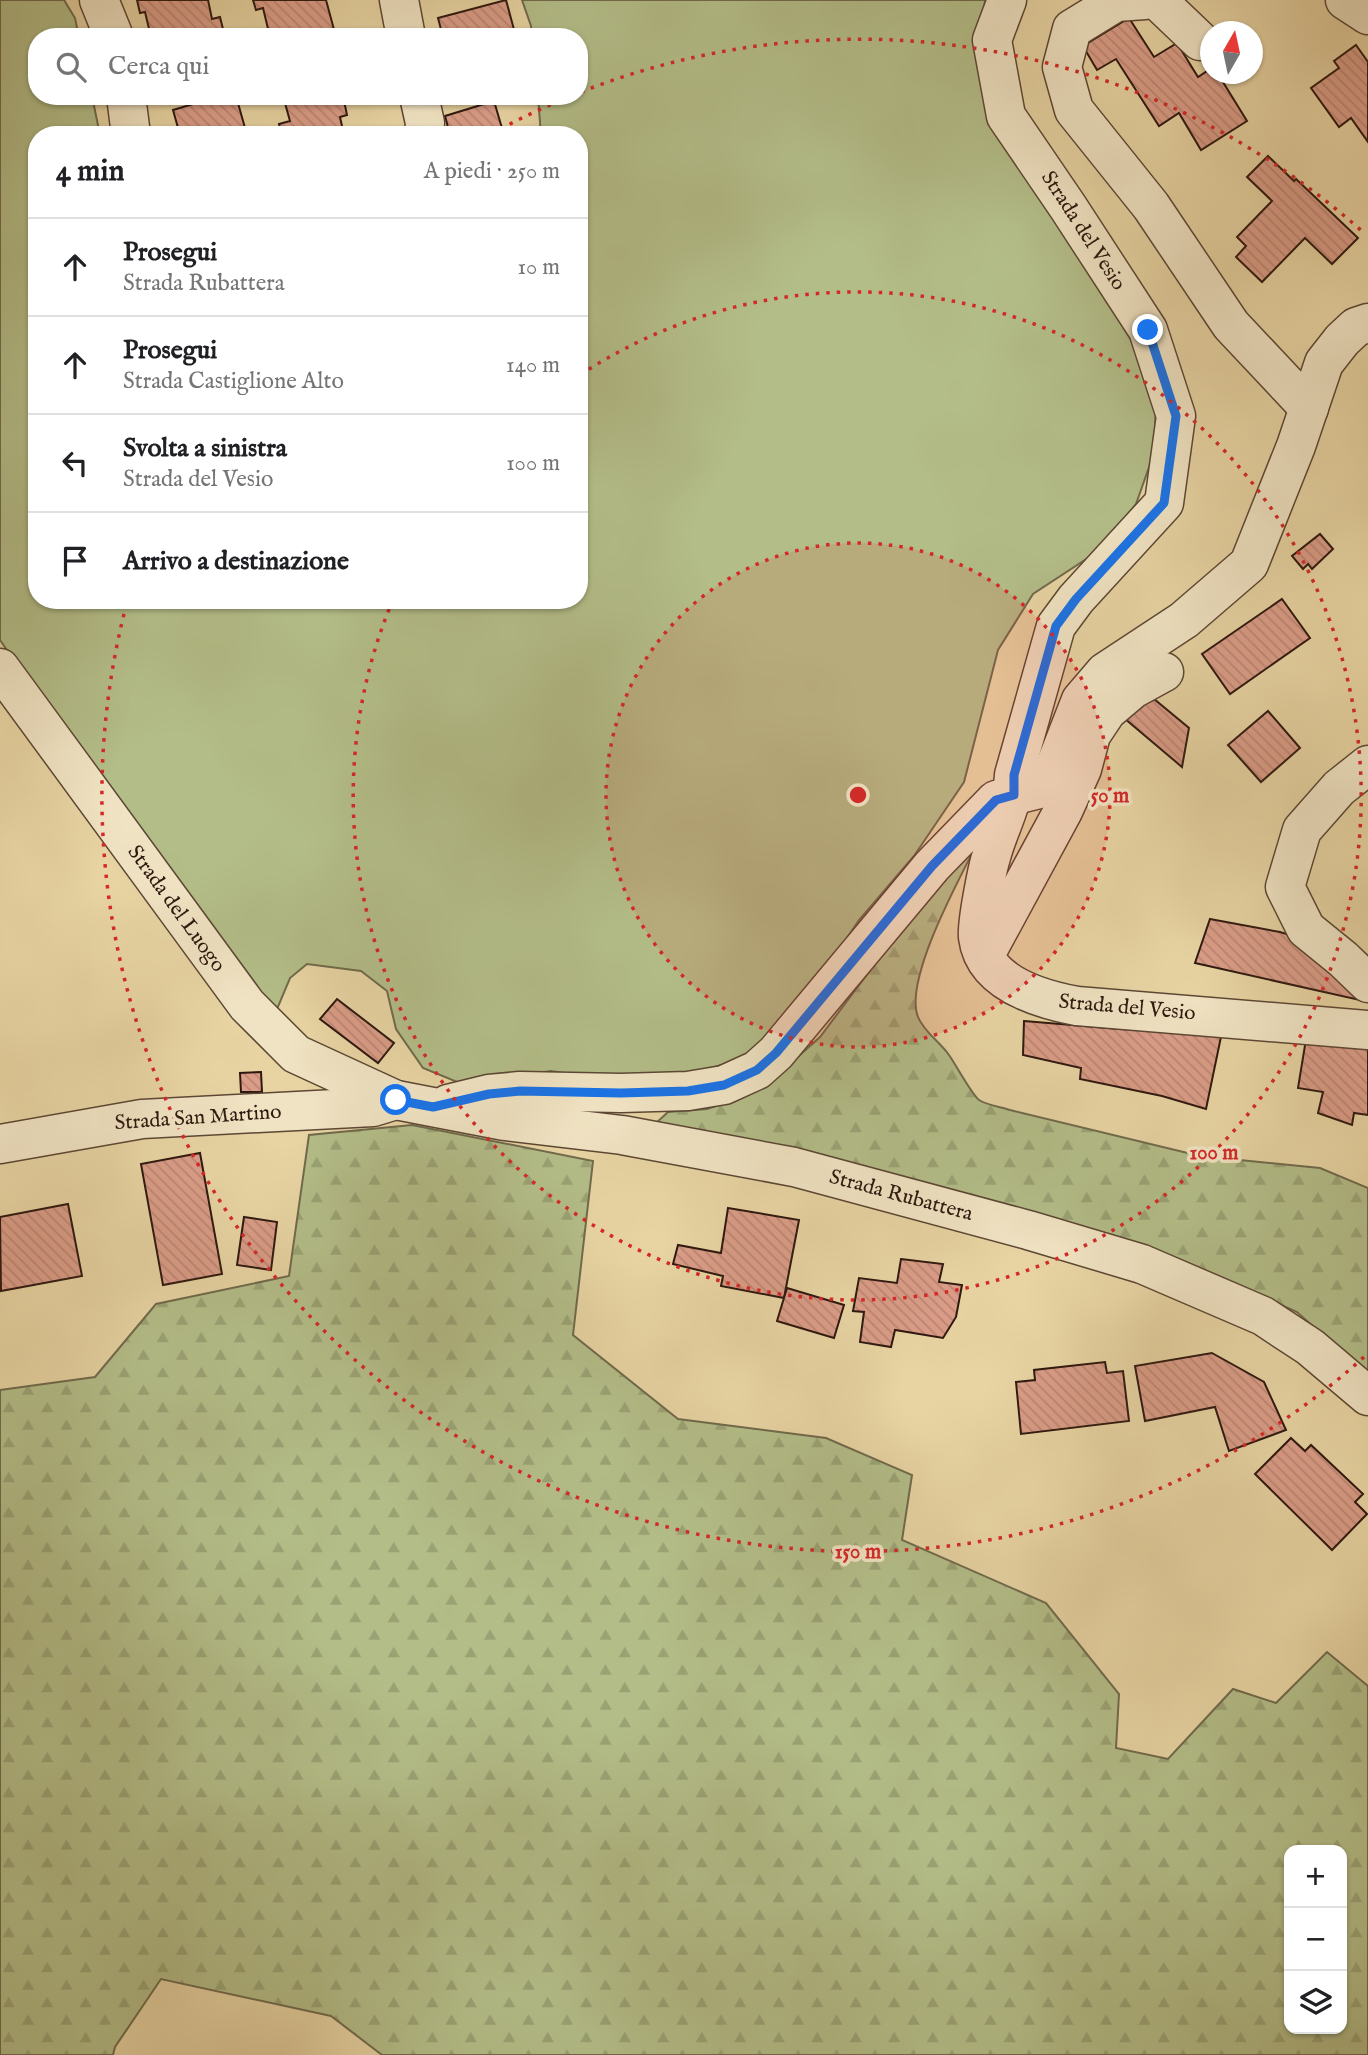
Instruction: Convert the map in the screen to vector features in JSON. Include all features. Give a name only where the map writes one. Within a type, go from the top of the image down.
[{"type":"street","points":[[99,0],[110,28]]},
{"type":"street","points":[[398,0],[405,28]]},
{"type":"street","name":"Strada del Vesio","points":[[1007,0],[992,40],[1006,116],[1148,330],[1176,416],[1164,503],[1076,599],[1056,626],[1014,775],[1014,795],[991,857],[977,936],[985,957],[997,974],[1045,1000],[1077,1006],[1368,1030]]},
{"type":"street","points":[[1145,0],[1116,2],[1072,30],[1062,67],[1074,110],[1151,206],[1231,325],[1309,408]]},
{"type":"street","points":[[1157,0],[1199,41]]},
{"type":"street","points":[[1345,0],[1368,15]]},
{"type":"street","points":[[128,105],[130,126]]},
{"type":"street","points":[[421,105],[425,126]]},
{"type":"street","points":[[433,1107],[489,1094],[520,1091],[688,1091],[724,1085],[757,1070],[776,1053],[932,866],[996,800],[1047,787],[1081,700],[1105,672],[1184,620],[1249,564],[1296,446],[1324,363],[1356,327],[1368,323]]},
{"type":"street","name":"Strada del Luogo","points":[[0,668],[247,1005],[296,1055],[396,1100]]},
{"type":"street","points":[[985,957],[1063,811],[1082,769],[1091,736],[1107,711],[1133,689],[1164,672]]},
{"type":"street","points":[[1368,765],[1339,788],[1302,830],[1285,887],[1306,929],[1368,983]]},
{"type":"street","name":"Strada Rubattera","points":[[396,1100],[505,1121],[622,1135],[794,1167],[1028,1230],[1142,1264],[1263,1317],[1310,1347],[1368,1396]]},
{"type":"street","name":"Strada San Martino","points":[[0,1144],[142,1119],[361,1108],[396,1100]]},
{"type":"green space","points":[[0,0],[64,0],[75,18],[77,28],[28,28],[28,105],[94,105],[98,126],[28,126],[28,609],[588,609],[588,126],[540,126],[539,105],[588,105],[588,28],[531,28],[522,0],[985,0],[980,61],[993,131],[1058,222],[1140,346],[1156,403],[1154,453],[1136,504],[1100,550],[1033,594],[998,650],[964,782],[914,856],[859,920],[793,1019],[752,1057],[699,1071],[624,1082],[551,1071],[462,1084],[423,1068],[396,1029],[387,991],[361,971],[307,964],[290,978],[272,1021],[161,874],[0,640]]},
{"type":"green space","points":[[981,836],[926,953],[916,1000],[918,1017],[924,1027],[949,1055],[979,1100],[986,1103],[1200,1156],[1320,1168],[1368,1188],[1368,1375],[1297,1312],[1224,1279],[654,1125],[668,1112],[707,1109],[743,1097],[791,1063],[820,1037],[884,952]]},
{"type":"green space","points":[[412,1125],[593,1161],[573,1335],[678,1419],[826,1438],[912,1475],[902,1540],[1046,1603],[1119,1694],[1116,1748],[1168,1759],[1233,1689],[1276,1703],[1327,1652],[1368,1686],[1368,2055],[382,2055],[331,2016],[161,1979],[115,2047],[113,2055],[0,2055],[0,1390],[95,1377],[156,1304],[289,1276],[309,1135]]},
{"type":"building","points":[[137,0],[208,0],[212,19],[220,17],[223,28],[149,28],[145,12],[140,13]]},
{"type":"building","points":[[253,0],[326,0],[334,28],[268,28],[263,8],[256,10]]},
{"type":"building","points":[[506,0],[514,28],[441,28],[438,18]]},
{"type":"building","points":[[1129,18],[1154,57],[1177,43],[1198,77],[1200,76],[1200,84],[1224,84],[1247,121],[1201,150],[1179,113],[1159,126],[1116,59],[1097,70],[1083,46]]},
{"type":"building","points":[[1356,45],[1368,62],[1368,142],[1351,118],[1339,127],[1311,88],[1339,68],[1334,61]]},
{"type":"building","points":[[190,105],[239,105],[244,126],[177,126],[173,110]]},
{"type":"building","points":[[286,105],[345,105],[347,115],[340,117],[342,126],[280,126],[290,121]]},
{"type":"building","points":[[481,105],[495,105],[501,126],[448,126],[445,116]]},
{"type":"building","points":[[1268,156],[1358,238],[1332,264],[1305,238],[1262,282],[1236,257],[1246,246],[1237,237],[1272,201],[1247,177]]},
{"type":"building","points":[[1320,534],[1333,549],[1312,569],[1308,564],[1303,569],[1292,556]]},
{"type":"building","points":[[1282,599],[1310,638],[1230,694],[1202,654]]},
{"type":"building","points":[[1142,689],[1189,728],[1182,767],[1118,713]]},
{"type":"building","points":[[1268,711],[1300,748],[1261,782],[1228,745]]},
{"type":"building","points":[[1210,919],[1280,932],[1316,943],[1364,1001],[1195,963]]},
{"type":"building","points":[[337,999],[394,1043],[378,1063],[320,1019]]},
{"type":"building","points":[[1024,1021],[1120,1029],[1222,1032],[1206,1109],[1162,1096],[1080,1079],[1081,1068],[1023,1055]]},
{"type":"building","points":[[1308,1027],[1368,1035],[1368,1115],[1354,1113],[1352,1125],[1318,1113],[1323,1092],[1298,1088]]},
{"type":"building","points":[[261,1072],[262,1092],[241,1092],[240,1073]]},
{"type":"building","points":[[200,1153],[222,1274],[163,1285],[141,1164]]},
{"type":"building","points":[[68,1204],[82,1276],[1,1291],[0,1217]]},
{"type":"building","points":[[728,1208],[799,1220],[784,1298],[721,1286],[723,1276],[673,1264],[678,1245],[721,1253]]},
{"type":"building","points":[[244,1217],[277,1222],[271,1270],[237,1265]]},
{"type":"building","points":[[901,1259],[943,1264],[939,1282],[962,1285],[956,1317],[943,1338],[895,1330],[891,1347],[860,1342],[864,1312],[853,1311],[859,1278],[897,1283]]},
{"type":"building","points":[[787,1288],[844,1305],[834,1338],[777,1321]]},
{"type":"building","points":[[1212,1353],[1264,1382],[1286,1430],[1229,1451],[1215,1407],[1145,1421],[1135,1366]]},
{"type":"building","points":[[1105,1362],[1107,1373],[1123,1371],[1129,1421],[1021,1434],[1016,1382],[1035,1380],[1034,1370]]},
{"type":"building","points":[[1291,1438],[1305,1451],[1311,1445],[1363,1494],[1355,1502],[1367,1514],[1332,1550],[1255,1474]]},
{"type":"route","points":[[396,1100],[433,1107],[489,1094],[520,1091],[688,1091],[724,1085],[757,1070],[776,1053],[932,866],[996,800],[1014,795],[1014,775],[1056,626],[1076,599],[1164,503],[1176,416],[1148,330]]}]
